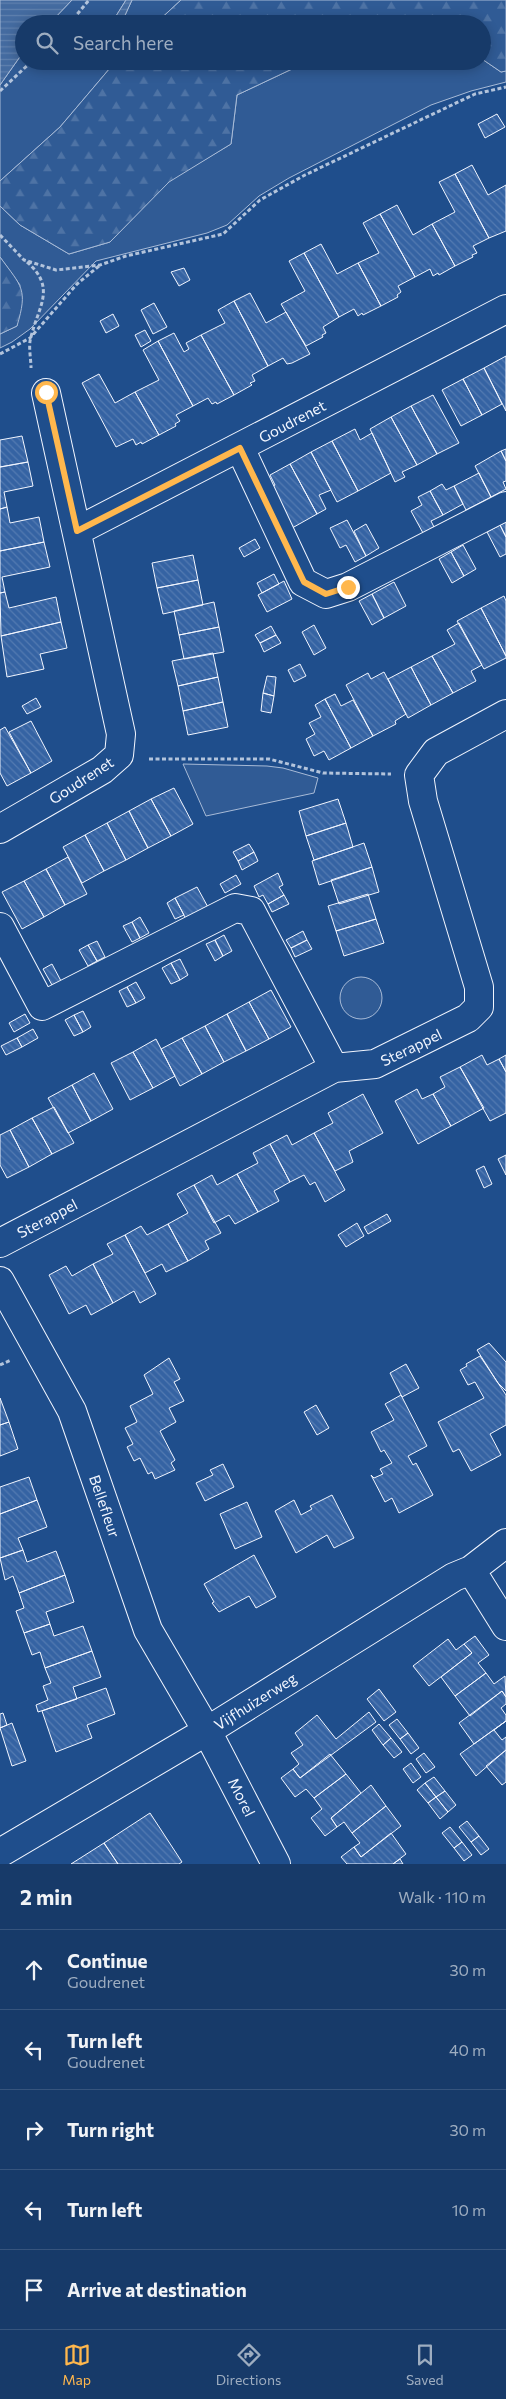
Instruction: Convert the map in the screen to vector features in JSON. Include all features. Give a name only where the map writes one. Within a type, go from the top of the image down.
[{"type":"street","name":"Goudrenet","points":[[77,531],[506,309]]},
{"type":"street","name":"Goudrenet","points":[[0,829],[102,770],[119,755],[121,734],[46,392]]},
{"type":"street","points":[[240,448],[304,582],[326,594],[348,587],[506,506]]},
{"type":"street","points":[[419,775],[436,752],[506,714]]},
{"type":"street","name":"Sterappel","points":[[0,1243],[334,1068],[375,1064],[468,1018],[478,1007],[480,987],[423,801],[419,775]]},
{"type":"street","points":[[0,927],[42,1006],[236,908],[251,911],[334,1068]]},
{"type":"street","name":"Bellefleur","points":[[0,1281],[72,1411],[148,1630],[207,1731]]},
{"type":"street","name":"Vijfhuizerweg","points":[[0,1853],[207,1731],[454,1578],[471,1570],[506,1543]]},
{"type":"street","points":[[471,1570],[506,1626]]},
{"type":"street","name":"Morel","points":[[207,1731],[276,1864]]},
{"type":"path","points":[[76,15],[89,0]]},
{"type":"path","points":[[0,91],[22,70]]},
{"type":"path","points":[[24,260],[56,270],[100,265],[126,256],[223,234],[260,200],[305,175],[475,94],[506,86]]},
{"type":"path","points":[[0,235],[33,267],[43,282],[42,307],[30,338]]},
{"type":"path","points":[[0,354],[30,338],[77,284],[100,265]]},
{"type":"path","points":[[119,755],[134,759],[269,759],[323,773],[419,775]]},
{"type":"shaded area","points":[[0,0],[72,0],[58,15],[15,15],[15,64],[0,85]]},
{"type":"shaded area","points":[[72,0],[126,0],[117,15],[58,15]]},
{"type":"shaded area","points":[[126,0],[132,0],[125,15],[117,15]]},
{"type":"shaded area","points":[[132,0],[181,0],[165,15],[125,15]]},
{"type":"shaded area","points":[[15,64],[15,70],[108,70],[60,127],[0,181],[0,85]]},
{"type":"shaded area","points":[[491,65],[501,72],[506,71],[506,82],[471,91],[431,105],[289,178],[259,196],[227,225],[207,233],[96,261],[30,329],[0,348],[0,334],[17,326],[20,285],[0,257],[0,206],[20,225],[69,254],[110,242],[169,181],[231,144],[237,95],[290,70],[491,70]]},
{"type":"shaded area","points":[[183,764],[267,766],[283,768],[318,778],[314,793],[206,816]]},
{"type":"shaded area","points":[[365,977],[373,980],[379,986],[382,998],[379,1010],[373,1016],[357,1019],[349,1016],[343,1010],[340,994],[343,986],[349,980]]},
{"type":"green space","points":[[181,0],[506,0],[506,71],[501,72],[491,65],[491,15],[165,15]]},
{"type":"green space","points":[[108,70],[290,70],[237,95],[231,144],[169,182],[110,242],[69,254],[20,225],[0,206],[0,181],[60,127]]},
{"type":"green space","points":[[0,257],[18,282],[21,289],[22,304],[17,326],[0,334]]},
{"type":"building","points":[[497,114],[505,127],[485,138],[478,124]]},
{"type":"building","points":[[472,165],[488,195],[506,185],[506,231],[489,238],[455,174]]},
{"type":"building","points":[[455,174],[489,238],[473,246],[477,253],[472,255],[473,257],[455,266],[432,224],[455,212],[439,182]]},
{"type":"building","points":[[397,205],[413,235],[432,224],[455,266],[439,275],[438,273],[433,276],[430,269],[415,277],[380,214]]},
{"type":"building","points":[[380,214],[415,277],[398,286],[401,292],[397,295],[398,297],[381,306],[358,263],[379,253],[363,223]]},
{"type":"building","points":[[321,244],[337,274],[358,263],[381,306],[363,315],[362,313],[358,316],[354,309],[339,317],[304,253]]},
{"type":"building","points":[[304,253],[339,317],[323,327],[326,333],[322,335],[323,337],[306,346],[281,304],[305,291],[289,261]]},
{"type":"building","points":[[184,268],[190,280],[179,286],[171,272]]},
{"type":"building","points":[[250,293],[266,323],[286,312],[310,354],[292,363],[287,364],[283,358],[268,366],[234,301]]},
{"type":"building","points":[[234,301],[268,366],[252,375],[255,381],[250,383],[252,385],[234,395],[201,335],[225,323],[218,310]]},
{"type":"building","points":[[154,303],[167,327],[153,334],[141,310]]},
{"type":"building","points":[[113,314],[119,326],[106,333],[100,321]]},
{"type":"building","points":[[145,330],[151,341],[141,347],[135,335]]},
{"type":"building","points":[[174,333],[184,352],[189,349],[186,343],[201,335],[234,395],[217,404],[216,402],[212,404],[208,398],[193,406],[158,341]]},
{"type":"building","points":[[158,341],[193,406],[176,415],[180,421],[175,424],[176,426],[159,435],[135,392],[159,380],[143,350]]},
{"type":"building","points":[[506,356],[506,411],[484,368]]},
{"type":"building","points":[[484,368],[502,404],[482,415],[463,379]]},
{"type":"building","points":[[99,374],[115,403],[135,392],[159,435],[142,444],[141,442],[136,445],[133,439],[116,447],[82,383]]},
{"type":"building","points":[[463,379],[482,415],[461,426],[442,390]]},
{"type":"building","points":[[433,395],[459,443],[437,454],[411,406]]},
{"type":"building","points":[[411,406],[437,454],[417,465],[391,417]]},
{"type":"building","points":[[391,417],[417,465],[402,472],[405,477],[395,482],[370,429]]},
{"type":"building","points":[[355,429],[360,440],[372,433],[391,473],[358,491],[332,441]]},
{"type":"building","points":[[22,436],[28,462],[0,467],[0,440]]},
{"type":"building","points":[[332,441],[358,491],[337,502],[311,452]]},
{"type":"building","points":[[506,449],[506,461],[501,451]]},
{"type":"building","points":[[501,451],[506,461],[506,481],[503,482],[506,489],[491,497],[475,466]]},
{"type":"building","points":[[311,452],[331,490],[319,495],[326,509],[317,514],[290,464]]},
{"type":"building","points":[[28,462],[33,486],[4,492],[7,507],[0,509],[0,467]]},
{"type":"building","points":[[290,464],[317,514],[285,532],[263,492],[275,485],[270,475]]},
{"type":"building","points":[[479,473],[491,497],[466,510],[454,486]]},
{"type":"building","points":[[442,484],[446,490],[454,486],[463,504],[443,515],[430,491]]},
{"type":"building","points":[[430,491],[443,515],[431,521],[434,527],[423,533],[411,511],[422,505],[418,497]]},
{"type":"building","points":[[7,507],[10,523],[39,517],[44,542],[0,551],[0,509]]},
{"type":"building","points":[[347,520],[366,556],[355,562],[346,545],[340,548],[330,528]]},
{"type":"building","points":[[506,522],[506,537],[500,525]]},
{"type":"building","points":[[366,524],[379,548],[366,556],[354,531]]},
{"type":"building","points":[[500,525],[506,537],[506,554],[500,557],[487,532]]},
{"type":"building","points":[[255,539],[260,548],[244,557],[239,548]]},
{"type":"building","points":[[44,542],[50,567],[2,577],[5,592],[0,593],[0,551]]},
{"type":"building","points":[[463,545],[476,569],[464,576],[451,552]]},
{"type":"building","points":[[451,552],[464,576],[452,583],[439,559]]},
{"type":"building","points":[[193,555],[198,580],[157,588],[152,563]]},
{"type":"building","points":[[274,574],[279,584],[262,593],[257,583]]},
{"type":"building","points":[[198,580],[203,605],[163,614],[157,588]]},
{"type":"building","points":[[284,581],[292,599],[267,612],[258,595]]},
{"type":"building","points":[[394,582],[406,606],[384,618],[372,594]]},
{"type":"building","points":[[5,592],[9,608],[56,597],[61,622],[1,636],[0,593]]},
{"type":"building","points":[[372,594],[384,618],[372,625],[359,601]]},
{"type":"building","points":[[504,596],[506,601],[506,656],[481,608]]},
{"type":"building","points":[[214,602],[219,627],[179,635],[174,611]]},
{"type":"building","points":[[481,608],[506,656],[506,658],[484,669],[457,621]]},
{"type":"building","points":[[61,622],[67,648],[40,654],[44,669],[7,677],[1,636]]},
{"type":"building","points":[[459,623],[482,665],[471,671],[476,681],[453,693],[432,656],[455,644],[447,630]]},
{"type":"building","points":[[314,625],[326,648],[314,655],[302,632]]},
{"type":"building","points":[[271,626],[276,635],[260,643],[255,635]]},
{"type":"building","points":[[219,627],[224,652],[184,659],[179,635]]},
{"type":"building","points":[[276,635],[281,643],[264,652],[260,643]]},
{"type":"building","points":[[213,653],[218,677],[178,686],[172,661]]},
{"type":"building","points":[[432,656],[453,693],[431,705],[411,667]]},
{"type":"building","points":[[300,664],[306,676],[294,682],[288,670]]},
{"type":"building","points":[[411,667],[431,705],[408,718],[388,679]]},
{"type":"building","points":[[384,672],[406,714],[395,721],[396,724],[373,736],[346,685],[368,673],[371,679]]},
{"type":"building","points":[[267,676],[276,677],[274,696],[263,693]]},
{"type":"building","points":[[218,677],[223,702],[183,711],[178,686]]},
{"type":"building","points":[[263,693],[274,696],[271,713],[261,711]]},
{"type":"building","points":[[335,694],[341,706],[353,700],[373,736],[351,748],[325,699]]},
{"type":"building","points":[[36,698],[41,707],[27,714],[22,706]]},
{"type":"building","points":[[325,699],[351,748],[329,760],[324,751],[314,756],[306,739],[315,734],[309,723],[321,717],[315,705]]},
{"type":"building","points":[[223,702],[228,727],[188,735],[183,711]]},
{"type":"building","points":[[31,721],[52,761],[31,773],[9,732]]},
{"type":"building","points":[[5,727],[31,773],[7,786],[0,773],[0,730]]},
{"type":"building","points":[[174,788],[193,824],[171,836],[151,799]]},
{"type":"building","points":[[151,799],[171,836],[148,848],[129,811]]},
{"type":"building","points":[[338,799],[346,823],[306,836],[299,811]]},
{"type":"building","points":[[129,811],[148,848],[126,860],[107,823]]},
{"type":"building","points":[[107,823],[126,860],[104,871],[85,835]]},
{"type":"building","points":[[346,823],[353,847],[314,860],[306,836]]},
{"type":"building","points":[[85,835],[104,871],[82,883],[63,847]]},
{"type":"building","points":[[364,843],[372,867],[319,885],[312,861]]},
{"type":"building","points":[[249,844],[254,852],[238,861],[233,852]]},
{"type":"building","points":[[254,852],[258,861],[242,870],[238,861]]},
{"type":"building","points":[[68,857],[87,894],[65,905],[46,869]]},
{"type":"building","points":[[372,867],[379,892],[339,904],[331,880]]},
{"type":"building","points":[[46,869],[65,905],[44,917],[24,881]]},
{"type":"building","points":[[278,873],[283,885],[279,887],[284,895],[268,904],[263,895],[259,897],[254,886]]},
{"type":"building","points":[[236,875],[241,884],[225,893],[220,884]]},
{"type":"building","points":[[24,881],[44,917],[22,929],[2,892]]},
{"type":"building","points":[[197,887],[209,909],[187,921],[175,898]]},
{"type":"building","points":[[368,894],[376,919],[336,931],[328,906]]},
{"type":"building","points":[[284,895],[289,904],[272,912],[268,904]]},
{"type":"building","points":[[175,898],[184,915],[175,919],[167,903]]},
{"type":"building","points":[[140,917],[149,933],[140,938],[132,922]]},
{"type":"building","points":[[376,919],[384,943],[344,956],[336,931]]},
{"type":"building","points":[[132,922],[140,938],[132,942],[123,926]]},
{"type":"building","points":[[303,931],[307,940],[291,948],[286,940]]},
{"type":"building","points":[[224,935],[232,951],[223,956],[215,940]]},
{"type":"building","points":[[215,940],[223,956],[215,961],[206,944]]},
{"type":"building","points":[[307,940],[312,949],[295,957],[291,948]]},
{"type":"building","points":[[97,941],[105,957],[97,961],[88,945]]},
{"type":"building","points":[[88,945],[97,961],[88,966],[79,950]]},
{"type":"building","points":[[180,959],[188,975],[180,980],[171,963]]},
{"type":"building","points":[[171,963],[180,980],[171,984],[162,968]]},
{"type":"building","points":[[52,964],[61,981],[52,985],[43,969]]},
{"type":"building","points":[[136,982],[145,998],[136,1003],[127,987]]},
{"type":"building","points":[[127,987],[136,1003],[127,1007],[119,991]]},
{"type":"building","points":[[271,990],[291,1027],[269,1039],[249,1002]]},
{"type":"building","points":[[249,1002],[269,1039],[246,1051],[227,1014]]},
{"type":"building","points":[[83,1011],[91,1027],[83,1032],[74,1015]]},
{"type":"building","points":[[25,1014],[30,1023],[14,1032],[9,1023]]},
{"type":"building","points":[[227,1014],[246,1051],[224,1062],[205,1026]]},
{"type":"building","points":[[74,1015],[83,1032],[74,1036],[65,1020]]},
{"type":"building","points":[[205,1026],[224,1062],[202,1074],[182,1038]]},
{"type":"building","points":[[33,1029],[38,1038],[22,1047],[17,1038]]},
{"type":"building","points":[[17,1038],[22,1047],[6,1055],[1,1046]]},
{"type":"building","points":[[182,1038],[202,1074],[180,1086],[161,1049]]},
{"type":"building","points":[[156,1039],[175,1076],[153,1088],[133,1052]]},
{"type":"building","points":[[133,1052],[153,1088],[130,1100],[111,1063]]},
{"type":"building","points":[[482,1055],[487,1065],[499,1059],[506,1072],[506,1113],[490,1121],[460,1067]]},
{"type":"building","points":[[506,1055],[506,1072],[499,1059]]},
{"type":"building","points":[[460,1067],[484,1108],[451,1126],[433,1094],[445,1087],[440,1077]]},
{"type":"building","points":[[94,1073],[113,1109],[91,1121],[72,1085]]},
{"type":"building","points":[[72,1085],[91,1121],[68,1133],[48,1098]]},
{"type":"building","points":[[417,1089],[422,1099],[433,1094],[451,1126],[418,1144],[395,1101]]},
{"type":"building","points":[[363,1094],[383,1133],[349,1151],[353,1162],[335,1171],[314,1133],[333,1123],[328,1113]]},
{"type":"building","points":[[54,1107],[74,1143],[52,1154],[32,1118]]},
{"type":"building","points":[[32,1118],[52,1154],[29,1167],[10,1130]]},
{"type":"building","points":[[10,1130],[29,1167],[7,1178],[0,1165],[0,1135]]},
{"type":"building","points":[[314,1133],[345,1190],[325,1202],[315,1182],[310,1185],[304,1175],[290,1182],[270,1144],[287,1135],[292,1145]]},
{"type":"building","points":[[270,1144],[290,1182],[274,1191],[279,1201],[258,1212],[237,1174],[258,1163],[253,1153]]},
{"type":"building","points":[[506,1155],[506,1175],[498,1159]]},
{"type":"building","points":[[484,1166],[492,1184],[484,1188],[476,1170]]},
{"type":"building","points":[[237,1174],[258,1212],[235,1224],[229,1215],[214,1223],[194,1185],[212,1175],[217,1185]]},
{"type":"building","points":[[194,1185],[221,1233],[205,1241],[209,1249],[188,1261],[168,1224],[188,1213],[177,1194]]},
{"type":"building","points":[[387,1214],[391,1221],[368,1234],[364,1227]]},
{"type":"building","points":[[357,1223],[364,1236],[346,1247],[338,1235]]},
{"type":"building","points":[[168,1224],[188,1261],[166,1272],[162,1264],[145,1273],[125,1235],[141,1226],[147,1235]]},
{"type":"building","points":[[125,1235],[156,1294],[140,1303],[134,1291],[113,1303],[93,1264],[113,1254],[107,1244]]},
{"type":"building","points":[[93,1264],[113,1303],[91,1315],[86,1305],[69,1314],[49,1275],[66,1266],[72,1276]]},
{"type":"building","points":[[489,1343],[506,1362],[506,1391],[498,1383],[477,1350]]},
{"type":"building","points":[[480,1356],[506,1395],[506,1425],[490,1434],[501,1455],[471,1471],[459,1449],[453,1452],[438,1422],[484,1398],[475,1382],[468,1385],[460,1370]]},
{"type":"building","points":[[169,1358],[180,1379],[174,1382],[184,1401],[169,1408],[176,1422],[160,1431],[175,1460],[171,1463],[175,1470],[155,1479],[152,1472],[148,1474],[140,1458],[134,1461],[127,1447],[133,1444],[125,1428],[137,1422],[130,1406],[153,1394],[144,1375]]},
{"type":"building","points":[[406,1364],[419,1388],[402,1397],[390,1373]]},
{"type":"building","points":[[401,1395],[427,1446],[408,1456],[413,1465],[416,1463],[433,1495],[399,1513],[392,1498],[385,1502],[371,1475],[374,1478],[383,1474],[380,1469],[392,1463],[384,1450],[381,1452],[371,1432],[394,1420],[385,1404]]},
{"type":"building","points":[[0,1398],[9,1422],[0,1425]]},
{"type":"building","points":[[316,1405],[329,1428],[317,1435],[304,1412]]},
{"type":"building","points":[[9,1422],[18,1449],[0,1456],[0,1425]]},
{"type":"building","points":[[223,1464],[234,1487],[205,1501],[196,1483],[213,1475],[210,1470]]},
{"type":"building","points":[[29,1477],[37,1500],[0,1514],[0,1487]]},
{"type":"building","points":[[332,1495],[354,1538],[334,1548],[327,1535],[296,1553],[275,1511],[294,1500],[301,1515],[312,1509],[310,1506]]},
{"type":"building","points":[[37,1500],[47,1527],[18,1538],[23,1550],[0,1558],[0,1514]]},
{"type":"building","points":[[247,1502],[262,1537],[235,1549],[220,1514]]},
{"type":"building","points":[[23,1550],[27,1562],[56,1551],[65,1575],[19,1593],[13,1576],[5,1580],[0,1558]]},
{"type":"building","points":[[254,1555],[276,1597],[256,1608],[249,1596],[219,1612],[212,1603],[214,1602],[204,1584]]},
{"type":"building","points":[[65,1575],[74,1602],[46,1612],[50,1624],[24,1633],[16,1611],[24,1608],[19,1593]]},
{"type":"building","points":[[50,1624],[54,1636],[83,1626],[92,1651],[45,1668],[40,1652],[32,1655],[24,1633]]},
{"type":"building","points":[[475,1636],[489,1655],[478,1663],[486,1673],[455,1696],[441,1677],[472,1653],[464,1644]]},
{"type":"building","points":[[448,1639],[456,1650],[464,1644],[472,1653],[429,1686],[413,1666]]},
{"type":"building","points":[[92,1651],[101,1677],[73,1687],[77,1699],[38,1712],[36,1705],[48,1700],[43,1686],[51,1683],[45,1668]]},
{"type":"building","points":[[486,1673],[494,1684],[505,1676],[506,1697],[502,1691],[470,1716],[455,1696]]},
{"type":"building","points":[[106,1688],[115,1714],[87,1725],[92,1738],[56,1752],[42,1711]]},
{"type":"building","points":[[379,1689],[396,1712],[384,1721],[367,1699]]},
{"type":"building","points":[[502,1691],[506,1697],[506,1704],[501,1708],[506,1715],[506,1721],[474,1744],[459,1723]]},
{"type":"building","points":[[369,1712],[376,1722],[300,1778],[293,1769],[299,1764],[291,1753],[303,1745],[295,1733],[317,1715],[336,1739]]},
{"type":"building","points":[[3,1713],[7,1725],[0,1728],[0,1714]]},
{"type":"building","points":[[397,1719],[408,1733],[400,1739],[389,1725]]},
{"type":"building","points":[[506,1721],[494,1730],[502,1740],[506,1737],[506,1750],[476,1776],[460,1754]]},
{"type":"building","points":[[12,1723],[26,1761],[12,1766],[0,1728]]},
{"type":"building","points":[[379,1724],[391,1738],[383,1745],[372,1730]]},
{"type":"building","points":[[408,1733],[419,1748],[411,1754],[400,1739]]},
{"type":"building","points":[[391,1738],[402,1752],[394,1758],[383,1745]]},
{"type":"building","points":[[506,1750],[506,1782],[502,1785],[486,1766]]},
{"type":"building","points":[[424,1753],[435,1767],[426,1773],[416,1759]]},
{"type":"building","points":[[330,1754],[346,1774],[314,1798],[306,1789],[295,1797],[281,1778],[293,1769],[300,1778]]},
{"type":"building","points":[[411,1763],[421,1777],[413,1783],[403,1769]]},
{"type":"building","points":[[346,1774],[361,1793],[331,1818],[337,1827],[325,1836],[311,1818],[322,1809],[314,1798]]},
{"type":"building","points":[[434,1777],[445,1791],[436,1797],[425,1783]]},
{"type":"building","points":[[425,1783],[436,1797],[428,1803],[417,1790]]},
{"type":"building","points":[[371,1785],[386,1806],[352,1833],[344,1822],[337,1827],[331,1818]]},
{"type":"building","points":[[445,1791],[456,1805],[448,1812],[436,1797]]},
{"type":"building","points":[[436,1797],[448,1812],[440,1819],[428,1803]]},
{"type":"building","points":[[386,1806],[401,1826],[361,1857],[354,1847],[360,1843],[352,1833]]},
{"type":"building","points":[[150,1813],[182,1862],[179,1864],[118,1864],[104,1843]]},
{"type":"building","points":[[467,1821],[479,1836],[471,1842],[459,1827]]},
{"type":"building","points":[[450,1827],[462,1842],[454,1848],[442,1833]]},
{"type":"building","points":[[391,1833],[406,1854],[393,1864],[347,1864],[341,1857],[354,1847],[361,1857]]},
{"type":"building","points":[[479,1836],[489,1849],[481,1855],[471,1842]]},
{"type":"building","points":[[462,1842],[472,1855],[464,1861],[454,1848]]},
{"type":"building","points":[[104,1843],[118,1864],[71,1864]]},
{"type":"building","points":[[400,1859],[403,1864],[393,1864]]},
{"type":"route","points":[[46,392],[77,531],[240,448],[304,582],[326,594],[348,587]]}]
